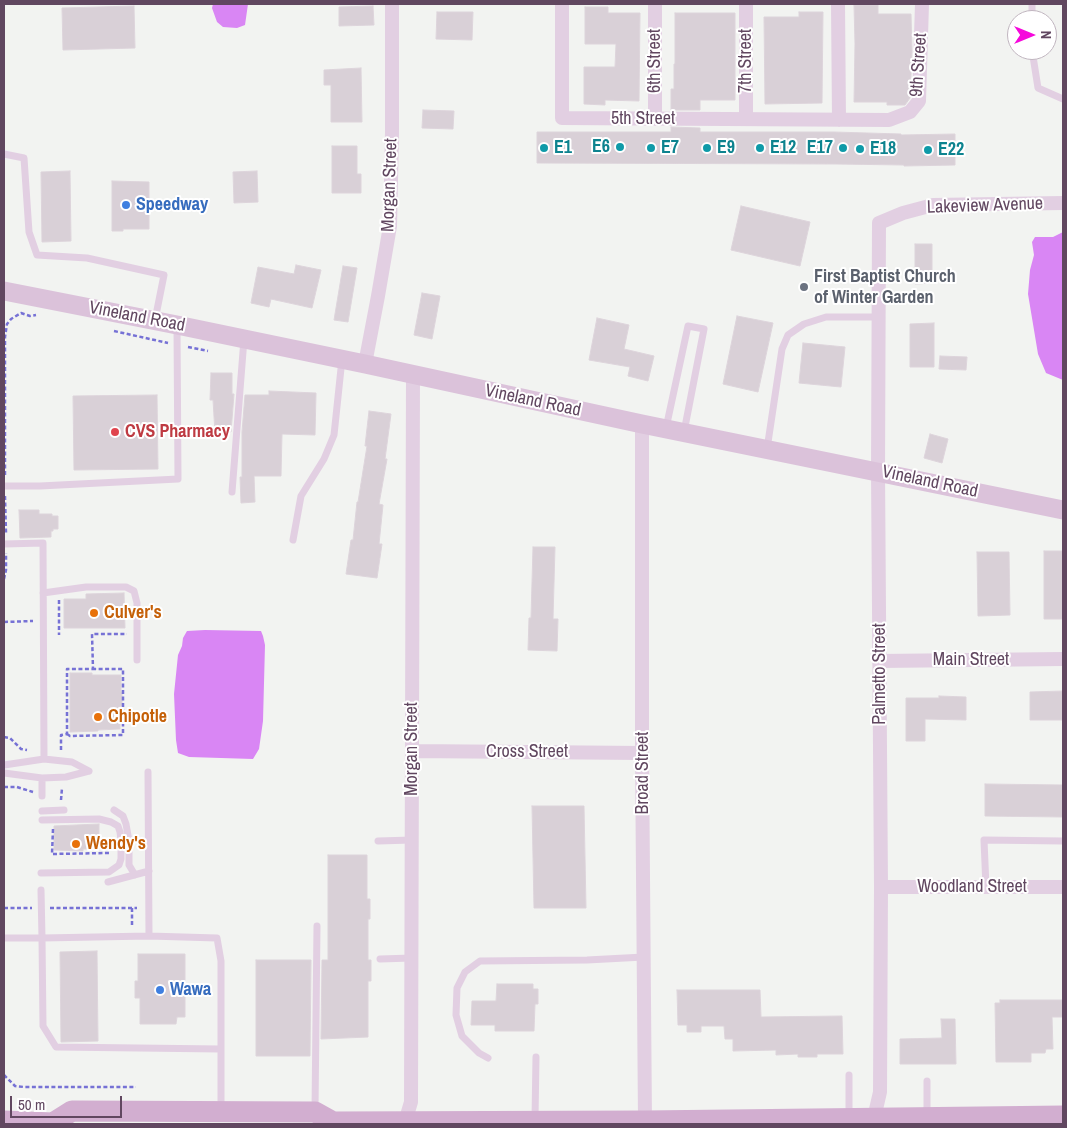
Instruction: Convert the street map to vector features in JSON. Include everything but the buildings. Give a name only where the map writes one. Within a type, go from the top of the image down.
[{"type":"main road","name":"Vineland Road","points":[[4,291],[342,359],[675,431],[1063,510]]},
{"type":"main road","points":[[4,1121],[54,1124],[72,1111],[221,1111],[326,1120],[405,1123],[535,1121],[602,1123],[646,1121],[727,1122],[850,1118],[874,1121],[926,1118],[988,1121],[1063,1116]]},
{"type":"street","name":"Morgan Street","points":[[365,364],[390,226],[392,4]]},
{"type":"street","name":"5th Street","points":[[562,4],[562,118],[839,120]]},
{"type":"street","name":"6th Street","points":[[655,4],[655,119]]},
{"type":"street","name":"7th Street","points":[[746,4],[746,119]]},
{"type":"street","points":[[838,4],[839,120]]},
{"type":"street","name":"9th Street","points":[[839,120],[889,120],[910,112],[919,101],[922,4]]},
{"type":"street","name":"Lakeview Avenue","points":[[879,223],[903,213],[934,205],[1063,203]]},
{"type":"street","name":"Palmetto Street","points":[[874,1121],[880,1092],[879,223]]},
{"type":"street","name":"Morgan Street","points":[[405,1123],[412,1102],[414,374]]},
{"type":"street","name":"Broad Street","points":[[642,424],[642,753],[646,1121]]},
{"type":"street","name":"Main Street","points":[[879,660],[1063,659]]},
{"type":"street","name":"Cross Street","points":[[412,751],[642,753]]},
{"type":"street","name":"Woodland Street","points":[[881,887],[1063,886]]},
{"type":"lane","points":[[1034,60],[1038,88],[1063,99]]},
{"type":"lane","points":[[4,154],[24,158],[29,232],[37,256],[86,258],[164,275],[155,321]]},
{"type":"lane","points":[[767,449],[782,349],[788,335],[804,324],[826,317],[879,317]]},
{"type":"lane","points":[[5,486],[178,479],[177,325]]},
{"type":"lane","points":[[688,326],[696,327],[704,329],[675,431],[688,326]]},
{"type":"lane","points":[[232,492],[244,339]]},
{"type":"lane","points":[[293,540],[301,496],[324,459],[334,435],[342,359]]},
{"type":"lane","points":[[5,544],[43,543],[44,759]]},
{"type":"lane","points":[[43,593],[86,587],[126,587],[134,591],[137,603],[137,660]]},
{"type":"lane","points":[[4,766],[44,759],[72,762],[89,770],[62,777],[42,778],[4,773]]},
{"type":"lane","points":[[148,772],[149,936]]},
{"type":"lane","points":[[42,778],[42,796]]},
{"type":"lane","points":[[42,810],[63,810]]},
{"type":"lane","points":[[114,810],[123,816],[126,824],[129,841],[129,865],[135,875]]},
{"type":"lane","points":[[42,820],[99,819],[111,822],[118,826],[121,840],[121,859],[119,865],[109,872],[42,873]]},
{"type":"lane","points":[[378,841],[412,840]]},
{"type":"lane","points":[[986,887],[984,840],[1063,842]]},
{"type":"lane","points":[[108,882],[149,871]]},
{"type":"lane","points":[[42,890],[44,1026],[56,1047],[220,1050]]},
{"type":"lane","points":[[316,926],[326,1120]]},
{"type":"lane","points":[[4,938],[149,936],[217,938],[221,961],[221,1111]]},
{"type":"lane","points":[[488,1058],[479,1053],[462,1036],[456,1015],[457,988],[465,972],[480,961],[587,960],[644,957]]},
{"type":"lane","points":[[380,959],[412,958]]},
{"type":"lane","points":[[535,1121],[536,1057]]},
{"type":"lane","points":[[849,1076],[850,1118]]},
{"type":"lane","points":[[926,1118],[927,1081]]},
{"type":"path","points":[[4,579],[6,570],[5,337],[7,324],[20,313],[44,317]]},
{"type":"path","points":[[108,330],[208,351]]},
{"type":"path","points":[[59,635],[59,598],[61,596]]},
{"type":"path","points":[[92,669],[92,634],[137,634]]},
{"type":"path","points":[[61,761],[61,735],[123,735],[123,669],[67,669],[67,734]]},
{"type":"path","points":[[4,737],[10,738],[20,749],[44,750]]},
{"type":"path","points":[[62,777],[63,810]]},
{"type":"path","points":[[62,820],[62,823],[53,824],[52,854],[110,854],[110,849]]},
{"type":"path","points":[[4,908],[36,908]]},
{"type":"path","points":[[46,908],[138,908]]},
{"type":"path","points":[[132,908],[132,927]]},
{"type":"path","points":[[4,1075],[15,1086],[24,1087],[136,1087]]},
{"type":"shaded area","points":[[213,4],[248,4],[245,25],[237,28],[223,27],[217,22],[212,8]]},
{"type":"shaded area","points":[[1063,232],[1063,380],[1046,373],[1038,354],[1028,294],[1030,270],[1034,255],[1032,242],[1035,237],[1053,237]]},
{"type":"shaded area","points":[[187,631],[261,631],[263,636],[265,645],[263,721],[259,749],[253,759],[189,757],[178,753],[174,694],[178,655]]},
{"type":"place","name":"E6","points":[[620,147]]},
{"type":"place","name":"E1","points":[[544,148]]},
{"type":"place","name":"E7","points":[[651,148]]},
{"type":"place","name":"E9","points":[[707,148]]},
{"type":"place","name":"E12","points":[[760,148]]},
{"type":"place","name":"E17","points":[[843,148]]},
{"type":"place","name":"E18","points":[[860,149]]},
{"type":"place","name":"E22","points":[[928,150]]},
{"type":"place","name":"Speedway","points":[[126,205]]},
{"type":"place","name":"First Baptist Church of Winter Garden","points":[[804,287]]},
{"type":"place","name":"CVS Pharmacy","points":[[115,432]]},
{"type":"place","name":"Culver's","points":[[94,613]]},
{"type":"place","name":"Chipotle","points":[[98,717]]},
{"type":"place","name":"Wendy's","points":[[76,844]]},
{"type":"place","name":"Wawa","points":[[160,990]]}]
